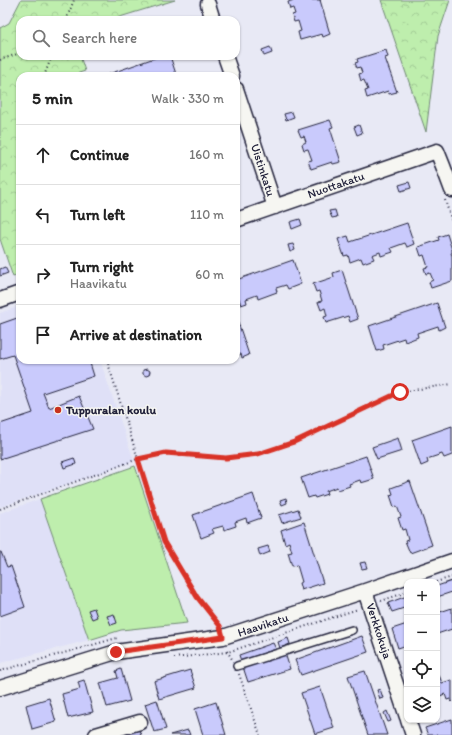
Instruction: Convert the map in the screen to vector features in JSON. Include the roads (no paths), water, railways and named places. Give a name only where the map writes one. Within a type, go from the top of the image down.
[{"type":"street","points":[[208,4],[212,16]]},
{"type":"street","points":[[226,60],[231,72]]},
{"type":"street","name":"Uistinkatu","points":[[240,101],[275,206]]},
{"type":"street","name":"Nuottakatu","points":[[240,219],[436,151],[452,190]]},
{"type":"street","points":[[0,300],[16,294]]},
{"type":"street","name":"Haavikatu","points":[[0,688],[116,652],[222,632],[365,591],[452,561]]},
{"type":"street","name":"Verkkokuja","points":[[365,591],[404,710]]},
{"type":"street","points":[[96,735],[140,722]]},
{"type":"street","name":"Verkkokuja","points":[[408,723],[413,735]]},
{"type":"lane","points":[[237,666],[352,630]]},
{"type":"place","name":"Tuppuralan koulu","points":[[58,410]]}]
